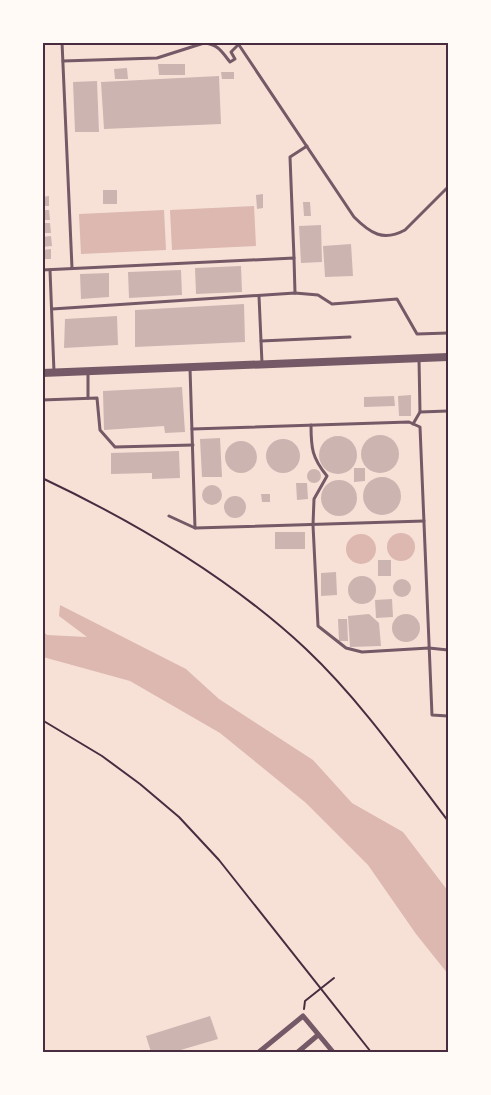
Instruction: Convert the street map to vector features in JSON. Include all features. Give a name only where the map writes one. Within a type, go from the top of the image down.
[{"type":"street","points":[[42,373],[448,357]]},
{"type":"street","points":[[259,1052],[303,1016],[333,1052]]},
{"type":"street","points":[[298,1052],[318,1035]]},
{"type":"lane","points":[[62,42],[72,268]]},
{"type":"lane","points":[[63,61],[157,58],[204,43],[218,47],[230,62],[235,59],[232,52],[238,44],[354,217],[365,228],[382,236],[397,234],[405,230],[448,187]]},
{"type":"lane","points":[[295,293],[290,156],[307,146]]},
{"type":"lane","points":[[42,270],[294,258]]},
{"type":"lane","points":[[50,270],[54,373]]},
{"type":"lane","points":[[52,309],[295,293],[318,295],[332,304],[397,299],[417,334],[448,333]]},
{"type":"lane","points":[[259,296],[262,365]]},
{"type":"lane","points":[[261,341],[350,338]]},
{"type":"lane","points":[[413,424],[420,412],[419,358]]},
{"type":"lane","points":[[190,367],[195,528]]},
{"type":"lane","points":[[88,372],[88,398]]},
{"type":"lane","points":[[42,400],[97,398],[100,430],[115,447],[193,445]]},
{"type":"lane","points":[[420,412],[448,411]]},
{"type":"lane","points":[[192,429],[409,422],[420,427],[432,715],[448,716]]},
{"type":"lane","points":[[311,425],[313,454],[327,476],[314,499],[312,525],[318,626],[346,648],[362,652],[429,648],[448,650]]},
{"type":"lane","points":[[169,516],[195,528],[424,522]]},
{"type":"path","points":[[42,478],[100,506],[180,551],[255,606],[306,649],[360,708],[448,821]]},
{"type":"path","points":[[42,720],[102,756],[140,784],[179,818],[219,860],[370,1052]]},
{"type":"path","points":[[305,1001],[334,978]]},
{"type":"shaded area","points":[[254,206],[256,246],[172,250],[170,210]]},
{"type":"shaded area","points":[[164,210],[166,250],[81,254],[79,214]]},
{"type":"shaded area","points":[[401,533],[411,537],[415,547],[411,557],[401,561],[391,557],[387,547],[391,537]]},
{"type":"shaded area","points":[[361,534],[371,539],[376,549],[371,559],[361,564],[351,559],[346,549],[351,539]]},
{"type":"shaded area","points":[[60,605],[186,669],[219,699],[313,760],[352,803],[403,832],[448,891],[448,974],[416,934],[368,865],[306,803],[220,733],[130,681],[43,657],[43,631],[47,635],[87,637],[59,616]]},
{"type":"building","points":[[158,64],[185,64],[185,75],[159,75]]},
{"type":"building","points":[[127,68],[128,79],[115,79],[114,69]]},
{"type":"building","points":[[221,72],[234,72],[234,79],[222,79]]},
{"type":"building","points":[[219,76],[221,124],[104,129],[101,82]]},
{"type":"building","points":[[97,81],[99,132],[75,132],[73,82]]},
{"type":"building","points":[[103,190],[117,190],[117,204],[103,204]]},
{"type":"building","points":[[263,194],[263,208],[257,209],[256,195]]},
{"type":"building","points":[[49,196],[49,206],[42,206],[42,197]]},
{"type":"building","points":[[303,202],[310,202],[311,216],[304,216]]},
{"type":"building","points":[[42,210],[49,210],[50,220],[42,220]]},
{"type":"building","points":[[42,223],[50,223],[51,233],[42,233]]},
{"type":"building","points":[[321,225],[322,262],[301,263],[299,226]]},
{"type":"building","points":[[51,236],[52,246],[42,247],[42,237]]},
{"type":"building","points":[[351,244],[353,276],[325,277],[323,246]]},
{"type":"building","points":[[51,249],[51,259],[42,259],[42,250]]},
{"type":"building","points":[[241,266],[242,292],[196,294],[195,268]]},
{"type":"building","points":[[181,270],[182,295],[129,298],[128,272]]},
{"type":"building","points":[[109,273],[109,297],[81,299],[80,274]]},
{"type":"building","points":[[244,304],[245,342],[135,347],[135,310]]},
{"type":"building","points":[[117,316],[118,345],[64,348],[65,319]]},
{"type":"building","points":[[182,387],[185,432],[165,433],[164,426],[104,430],[103,391]]},
{"type":"building","points":[[411,395],[411,416],[399,416],[398,396]]},
{"type":"building","points":[[394,396],[395,406],[364,407],[364,397]]},
{"type":"building","points":[[380,435],[394,440],[399,454],[394,468],[380,473],[366,468],[361,454],[366,440]]},
{"type":"building","points":[[338,436],[351,442],[357,455],[351,468],[338,474],[325,468],[319,455],[325,442]]},
{"type":"building","points":[[220,438],[222,477],[202,477],[200,439]]},
{"type":"building","points":[[283,439],[295,444],[300,456],[295,468],[283,473],[271,468],[266,456],[271,444]]},
{"type":"building","points":[[241,441],[253,445],[257,457],[253,469],[241,473],[229,469],[225,457],[229,445]]},
{"type":"building","points":[[179,451],[180,478],[152,479],[152,473],[111,474],[111,453]]},
{"type":"building","points":[[354,468],[365,468],[365,481],[354,482]]},
{"type":"building","points":[[311,469],[317,469],[321,476],[317,483],[311,483],[307,479],[307,473]]},
{"type":"building","points":[[382,477],[395,483],[401,496],[395,509],[382,515],[369,509],[363,496],[369,483]]},
{"type":"building","points":[[339,480],[346,481],[352,485],[356,491],[356,505],[352,511],[346,515],[339,516],[332,515],[326,511],[322,505],[321,498],[322,491],[326,485],[332,481]]},
{"type":"building","points":[[296,483],[307,483],[308,499],[297,500]]},
{"type":"building","points":[[208,485],[216,485],[222,491],[222,499],[216,505],[208,505],[202,499],[202,491]]},
{"type":"building","points":[[261,494],[270,494],[270,502],[262,502]]},
{"type":"building","points":[[235,496],[243,499],[246,507],[243,515],[235,518],[227,515],[224,507],[227,499]]},
{"type":"building","points":[[275,532],[305,532],[305,549],[275,549]]},
{"type":"building","points":[[378,560],[391,560],[391,576],[378,576]]},
{"type":"building","points":[[336,572],[337,595],[321,596],[321,573]]},
{"type":"building","points":[[362,576],[372,580],[376,590],[372,600],[362,604],[352,600],[348,590],[352,580]]},
{"type":"building","points":[[402,579],[408,582],[411,588],[408,594],[402,597],[396,594],[393,588],[396,582]]},
{"type":"building","points":[[392,599],[393,617],[376,618],[375,600]]},
{"type":"building","points":[[369,614],[379,623],[381,646],[350,647],[348,616]]},
{"type":"building","points":[[406,614],[416,618],[420,628],[416,638],[406,642],[396,638],[392,628],[396,618]]},
{"type":"building","points":[[338,619],[347,619],[348,641],[339,641]]},
{"type":"building","points":[[210,1016],[218,1039],[174,1052],[151,1052],[146,1036]]}]
